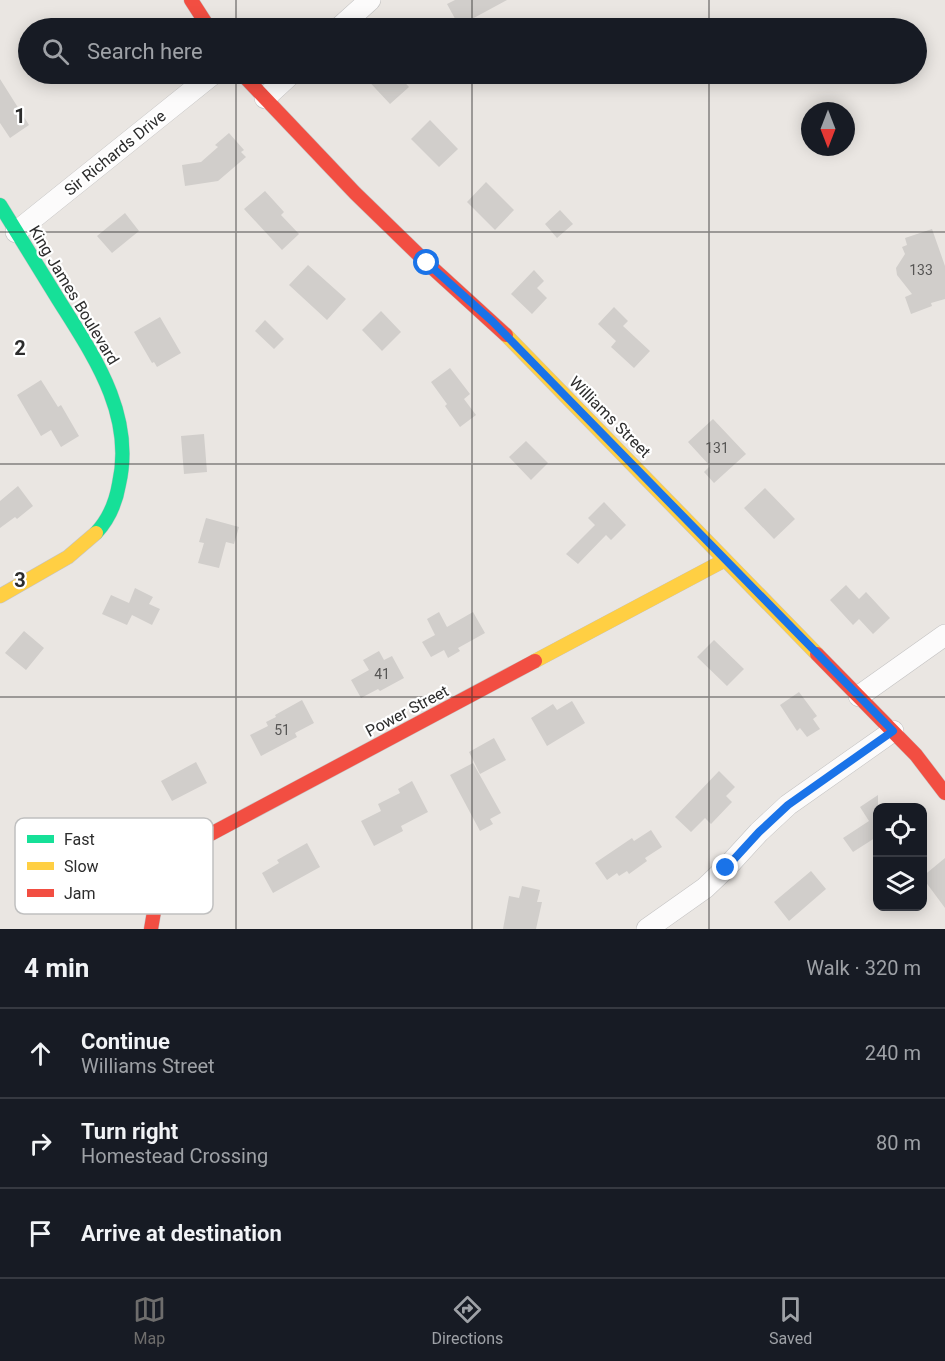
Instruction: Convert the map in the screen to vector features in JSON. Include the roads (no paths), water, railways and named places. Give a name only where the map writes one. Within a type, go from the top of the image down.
[{"type":"street","points":[[191,0],[203,18]]},
{"type":"street","points":[[350,18],[370,0]]},
{"type":"street","name":"Sir Richards Drive","points":[[16,232],[201,84]]},
{"type":"street","name":"Williams Street","points":[[252,84],[355,193],[427,263],[492,321],[916,754],[945,793]]},
{"type":"street","points":[[266,98],[281,84]]},
{"type":"street","name":"King James Boulevard","points":[[0,205],[101,368],[118,411],[124,460],[121,482],[113,506],[102,527],[87,543],[0,596]]},
{"type":"street","name":"Power Street","points":[[213,833],[725,560]]},
{"type":"street","points":[[859,696],[945,635]]},
{"type":"street","points":[[647,929],[705,888],[788,805],[893,731]]},
{"type":"street","name":"Power Street","points":[[151,929],[154,914]]}]
